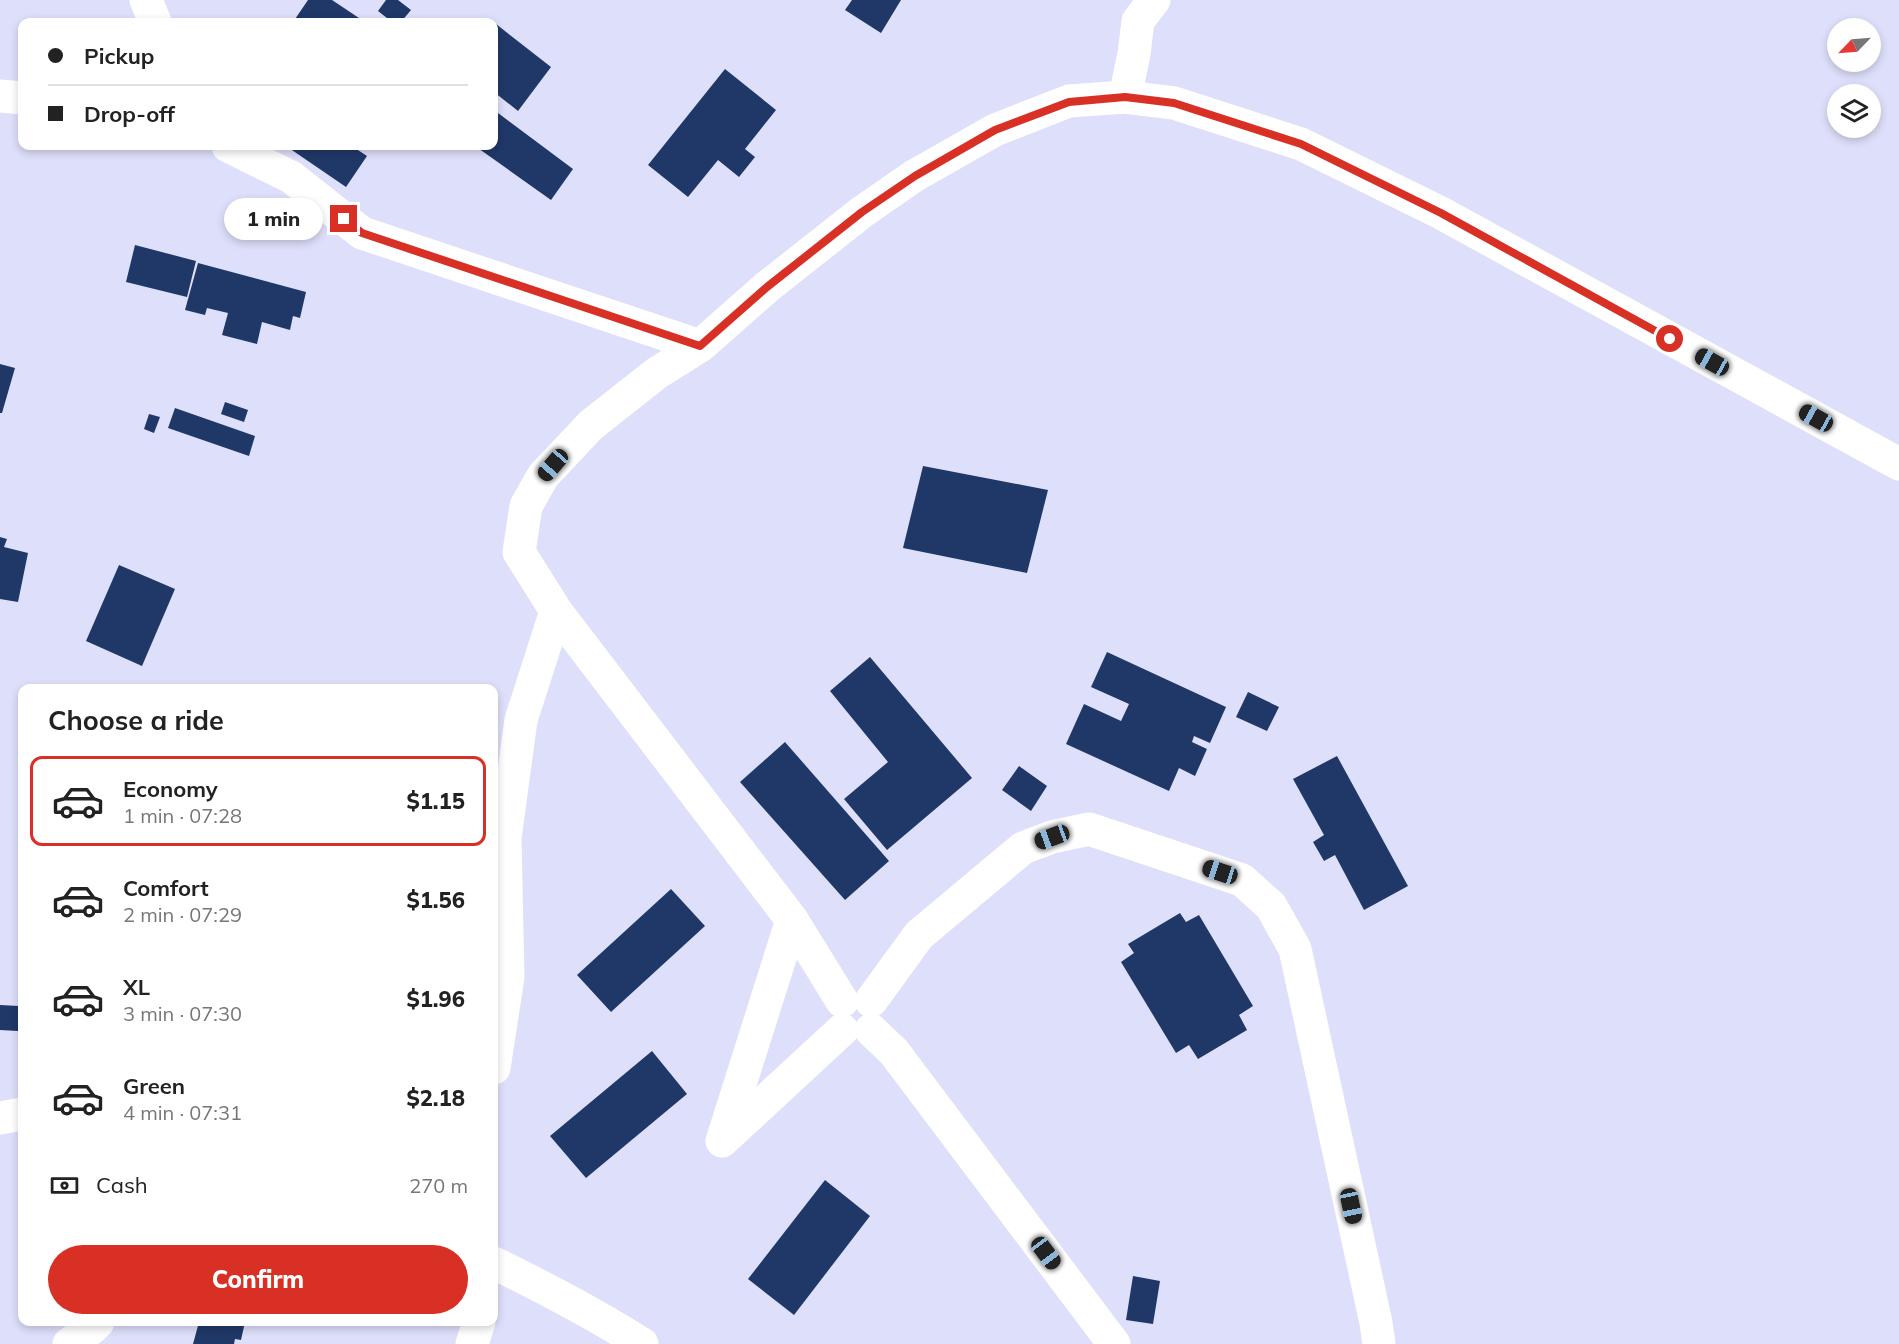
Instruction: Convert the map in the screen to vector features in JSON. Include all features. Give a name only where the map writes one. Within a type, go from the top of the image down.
[{"type":"street","points":[[146,0],[153,18]]},
{"type":"street","points":[[1125,97],[1138,21],[1154,0]]},
{"type":"street","points":[[0,96],[18,98]]},
{"type":"street","points":[[1114,1344],[894,1052],[857,1016],[792,920],[556,611],[519,552],[526,506],[543,476],[591,425],[657,373],[700,346],[767,287],[862,212],[915,176],[995,130],[1069,102],[1125,97],[1174,103],[1301,144],[1441,213],[1899,464]]},
{"type":"street","points":[[236,150],[291,177],[362,233],[700,346]]},
{"type":"street","points":[[498,1042],[508,976],[505,838],[521,720],[556,611]]},
{"type":"street","points":[[792,920],[722,1141],[857,1016],[919,935],[1023,848],[1052,837],[1089,829],[1242,880],[1271,906],[1295,949],[1379,1344]]},
{"type":"street","points":[[0,1118],[18,1115]]},
{"type":"street","points":[[498,1265],[611,1324],[642,1344]]},
{"type":"street","points":[[69,1344],[94,1326]]},
{"type":"street","points":[[472,1344],[478,1326]]},
{"type":"building","points":[[308,0],[332,0],[359,18],[296,18]]},
{"type":"building","points":[[386,0],[398,0],[411,10],[404,18],[387,18],[378,11]]},
{"type":"building","points":[[852,0],[901,0],[881,33],[845,10]]},
{"type":"building","points":[[498,26],[551,67],[518,111],[498,95]]},
{"type":"building","points":[[725,69],[776,110],[745,149],[755,157],[739,177],[718,160],[688,197],[648,165]]},
{"type":"building","points":[[498,113],[573,169],[551,200],[481,150],[498,150]]},
{"type":"building","points":[[292,150],[358,150],[367,156],[346,187]]},
{"type":"building","points":[[135,245],[196,261],[187,297],[126,282]]},
{"type":"building","points":[[198,263],[306,292],[300,318],[293,316],[290,330],[262,322],[257,344],[222,335],[228,313],[207,308],[205,315],[185,310]]},
{"type":"building","points":[[0,364],[15,368],[2,413],[0,413]]},
{"type":"building","points":[[225,402],[248,410],[244,422],[221,414]]},
{"type":"building","points":[[175,408],[255,436],[249,456],[168,428]]},
{"type":"building","points":[[149,414],[160,417],[154,433],[144,429]]},
{"type":"building","points":[[923,466],[1048,490],[1027,573],[903,548]]},
{"type":"building","points":[[0,537],[7,539],[4,547],[28,553],[18,602],[0,599]]},
{"type":"building","points":[[119,565],[175,589],[142,666],[86,641]]},
{"type":"building","points":[[1107,652],[1226,707],[1210,743],[1194,736],[1192,742],[1207,749],[1195,776],[1179,768],[1169,791],[1066,744],[1084,704],[1121,721],[1129,704],[1091,687]]},
{"type":"building","points":[[870,657],[972,778],[887,850],[844,799],[888,762],[830,691]]},
{"type":"building","points":[[1248,692],[1279,707],[1267,731],[1236,717]]},
{"type":"building","points":[[785,742],[889,861],[845,900],[740,782]]},
{"type":"building","points":[[1337,756],[1408,886],[1364,910],[1335,855],[1324,861],[1313,842],[1324,835],[1293,779]]},
{"type":"building","points":[[1019,766],[1047,786],[1031,811],[1002,790]]},
{"type":"building","points":[[671,889],[705,926],[611,1012],[577,975]]},
{"type":"building","points":[[1180,913],[1186,922],[1199,915],[1253,1006],[1239,1015],[1247,1030],[1198,1059],[1189,1045],[1176,1053],[1121,962],[1134,953],[1128,944]]},
{"type":"building","points":[[0,1005],[18,1006],[18,1031],[0,1030]]},
{"type":"building","points":[[652,1051],[687,1094],[586,1178],[550,1136]]},
{"type":"building","points":[[825,1180],[870,1216],[794,1315],[748,1279]]},
{"type":"building","points":[[1133,1276],[1160,1281],[1153,1324],[1126,1320]]},
{"type":"building","points":[[198,1326],[244,1326],[241,1340],[235,1339],[234,1344],[193,1344]]},
{"type":"route","points":[[344,219],[362,233],[700,346],[767,287],[862,212],[915,176],[995,130],[1069,102],[1125,97],[1174,103],[1301,144],[1441,213],[1670,339]]}]
